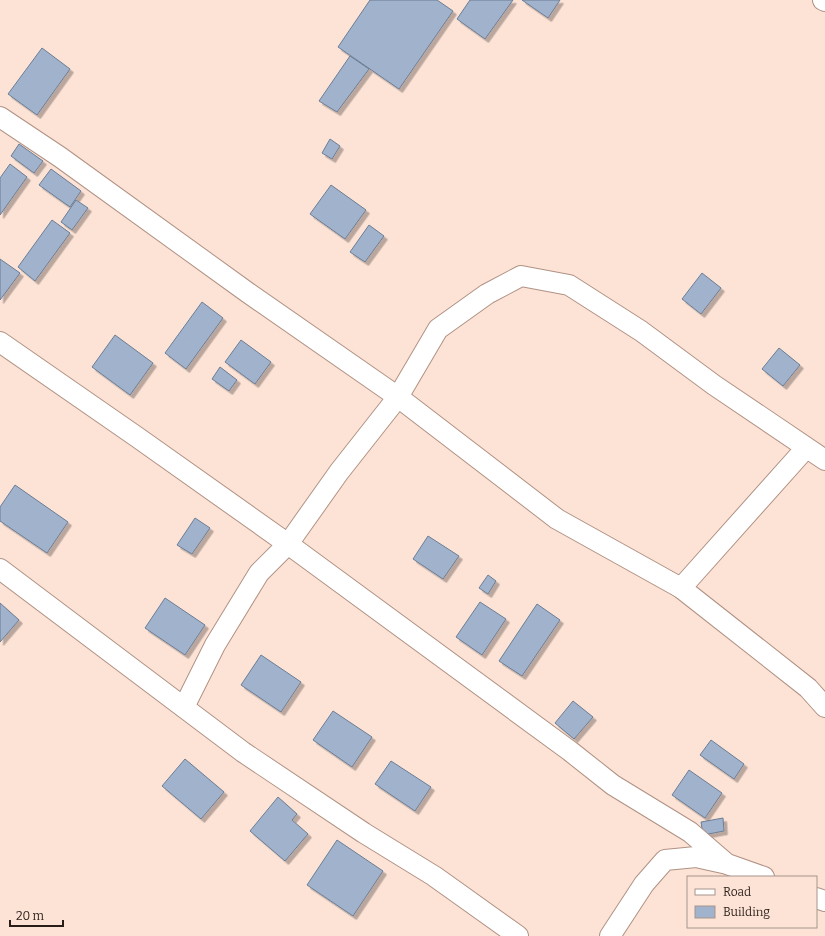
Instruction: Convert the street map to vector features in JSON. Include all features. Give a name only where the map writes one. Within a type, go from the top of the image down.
[{"type":"street","points":[[0,117],[60,157],[254,297],[398,397],[557,519],[681,588],[808,688],[825,707]]},
{"type":"street","points":[[184,707],[215,645],[259,574],[288,544],[339,472],[398,397],[438,330],[487,294],[522,276],[569,285],[641,331],[714,385],[825,460]]},
{"type":"street","points":[[0,342],[288,544],[570,751],[613,785],[690,832],[727,864]]},
{"type":"street","points":[[681,588],[806,448]]},
{"type":"street","points":[[0,569],[243,752],[364,833],[434,876],[518,936]]},
{"type":"street","points":[[610,936],[644,884],[665,860],[696,856],[727,864],[761,876]]},
{"type":"building","points":[[370,0],[437,0],[453,11],[399,89],[338,47]]},
{"type":"building","points":[[470,0],[513,0],[485,39],[457,19]]},
{"type":"building","points":[[522,0],[560,0],[548,18]]},
{"type":"building","points":[[42,48],[70,69],[37,115],[8,94]]},
{"type":"building","points":[[350,56],[369,69],[337,112],[319,101]]},
{"type":"building","points":[[330,139],[340,146],[332,159],[322,153]]},
{"type":"building","points":[[19,144],[43,161],[34,173],[11,156]]},
{"type":"building","points":[[10,164],[27,177],[0,215],[0,178]]},
{"type":"building","points":[[51,169],[81,191],[70,207],[39,185]]},
{"type":"building","points":[[331,185],[366,210],[345,239],[310,214]]},
{"type":"building","points":[[76,200],[88,208],[72,230],[61,222]]},
{"type":"building","points":[[52,220],[70,233],[35,281],[18,267]]},
{"type":"building","points":[[369,225],[384,236],[365,262],[350,252]]},
{"type":"building","points":[[0,259],[20,273],[0,300]]},
{"type":"building","points":[[702,273],[721,288],[701,314],[682,299]]},
{"type":"building","points":[[202,302],[223,318],[186,369],[165,353]]},
{"type":"building","points":[[115,335],[153,363],[130,395],[92,367]]},
{"type":"building","points":[[241,340],[271,362],[255,384],[225,362]]},
{"type":"building","points":[[779,348],[800,365],[783,386],[762,369]]},
{"type":"building","points":[[220,367],[237,380],[229,391],[212,379]]},
{"type":"building","points":[[15,485],[68,522],[47,553],[0,521],[0,507]]},
{"type":"building","points":[[195,518],[210,528],[192,554],[177,545]]},
{"type":"building","points":[[428,536],[459,556],[443,579],[413,559]]},
{"type":"building","points":[[488,575],[496,581],[488,594],[479,588]]},
{"type":"building","points":[[165,598],[205,625],[185,655],[145,628]]},
{"type":"building","points":[[480,602],[506,619],[482,655],[456,637]]},
{"type":"building","points":[[0,603],[19,620],[0,642]]},
{"type":"building","points":[[537,604],[560,620],[522,676],[499,661]]},
{"type":"building","points":[[261,655],[301,682],[281,712],[241,685]]},
{"type":"building","points":[[573,701],[593,717],[574,739],[555,723]]},
{"type":"building","points":[[333,711],[372,737],[352,767],[313,740]]},
{"type":"building","points":[[711,740],[744,764],[734,779],[700,755]]},
{"type":"building","points":[[185,759],[224,792],[201,819],[162,786]]},
{"type":"building","points":[[391,761],[431,787],[415,811],[375,784]]},
{"type":"building","points":[[689,770],[722,793],[705,818],[672,795]]},
{"type":"building","points":[[278,797],[297,814],[292,820],[308,834],[285,861],[250,831]]},
{"type":"building","points":[[723,818],[724,831],[703,835],[701,822]]},
{"type":"building","points":[[337,840],[383,871],[353,916],[307,885]]}]
